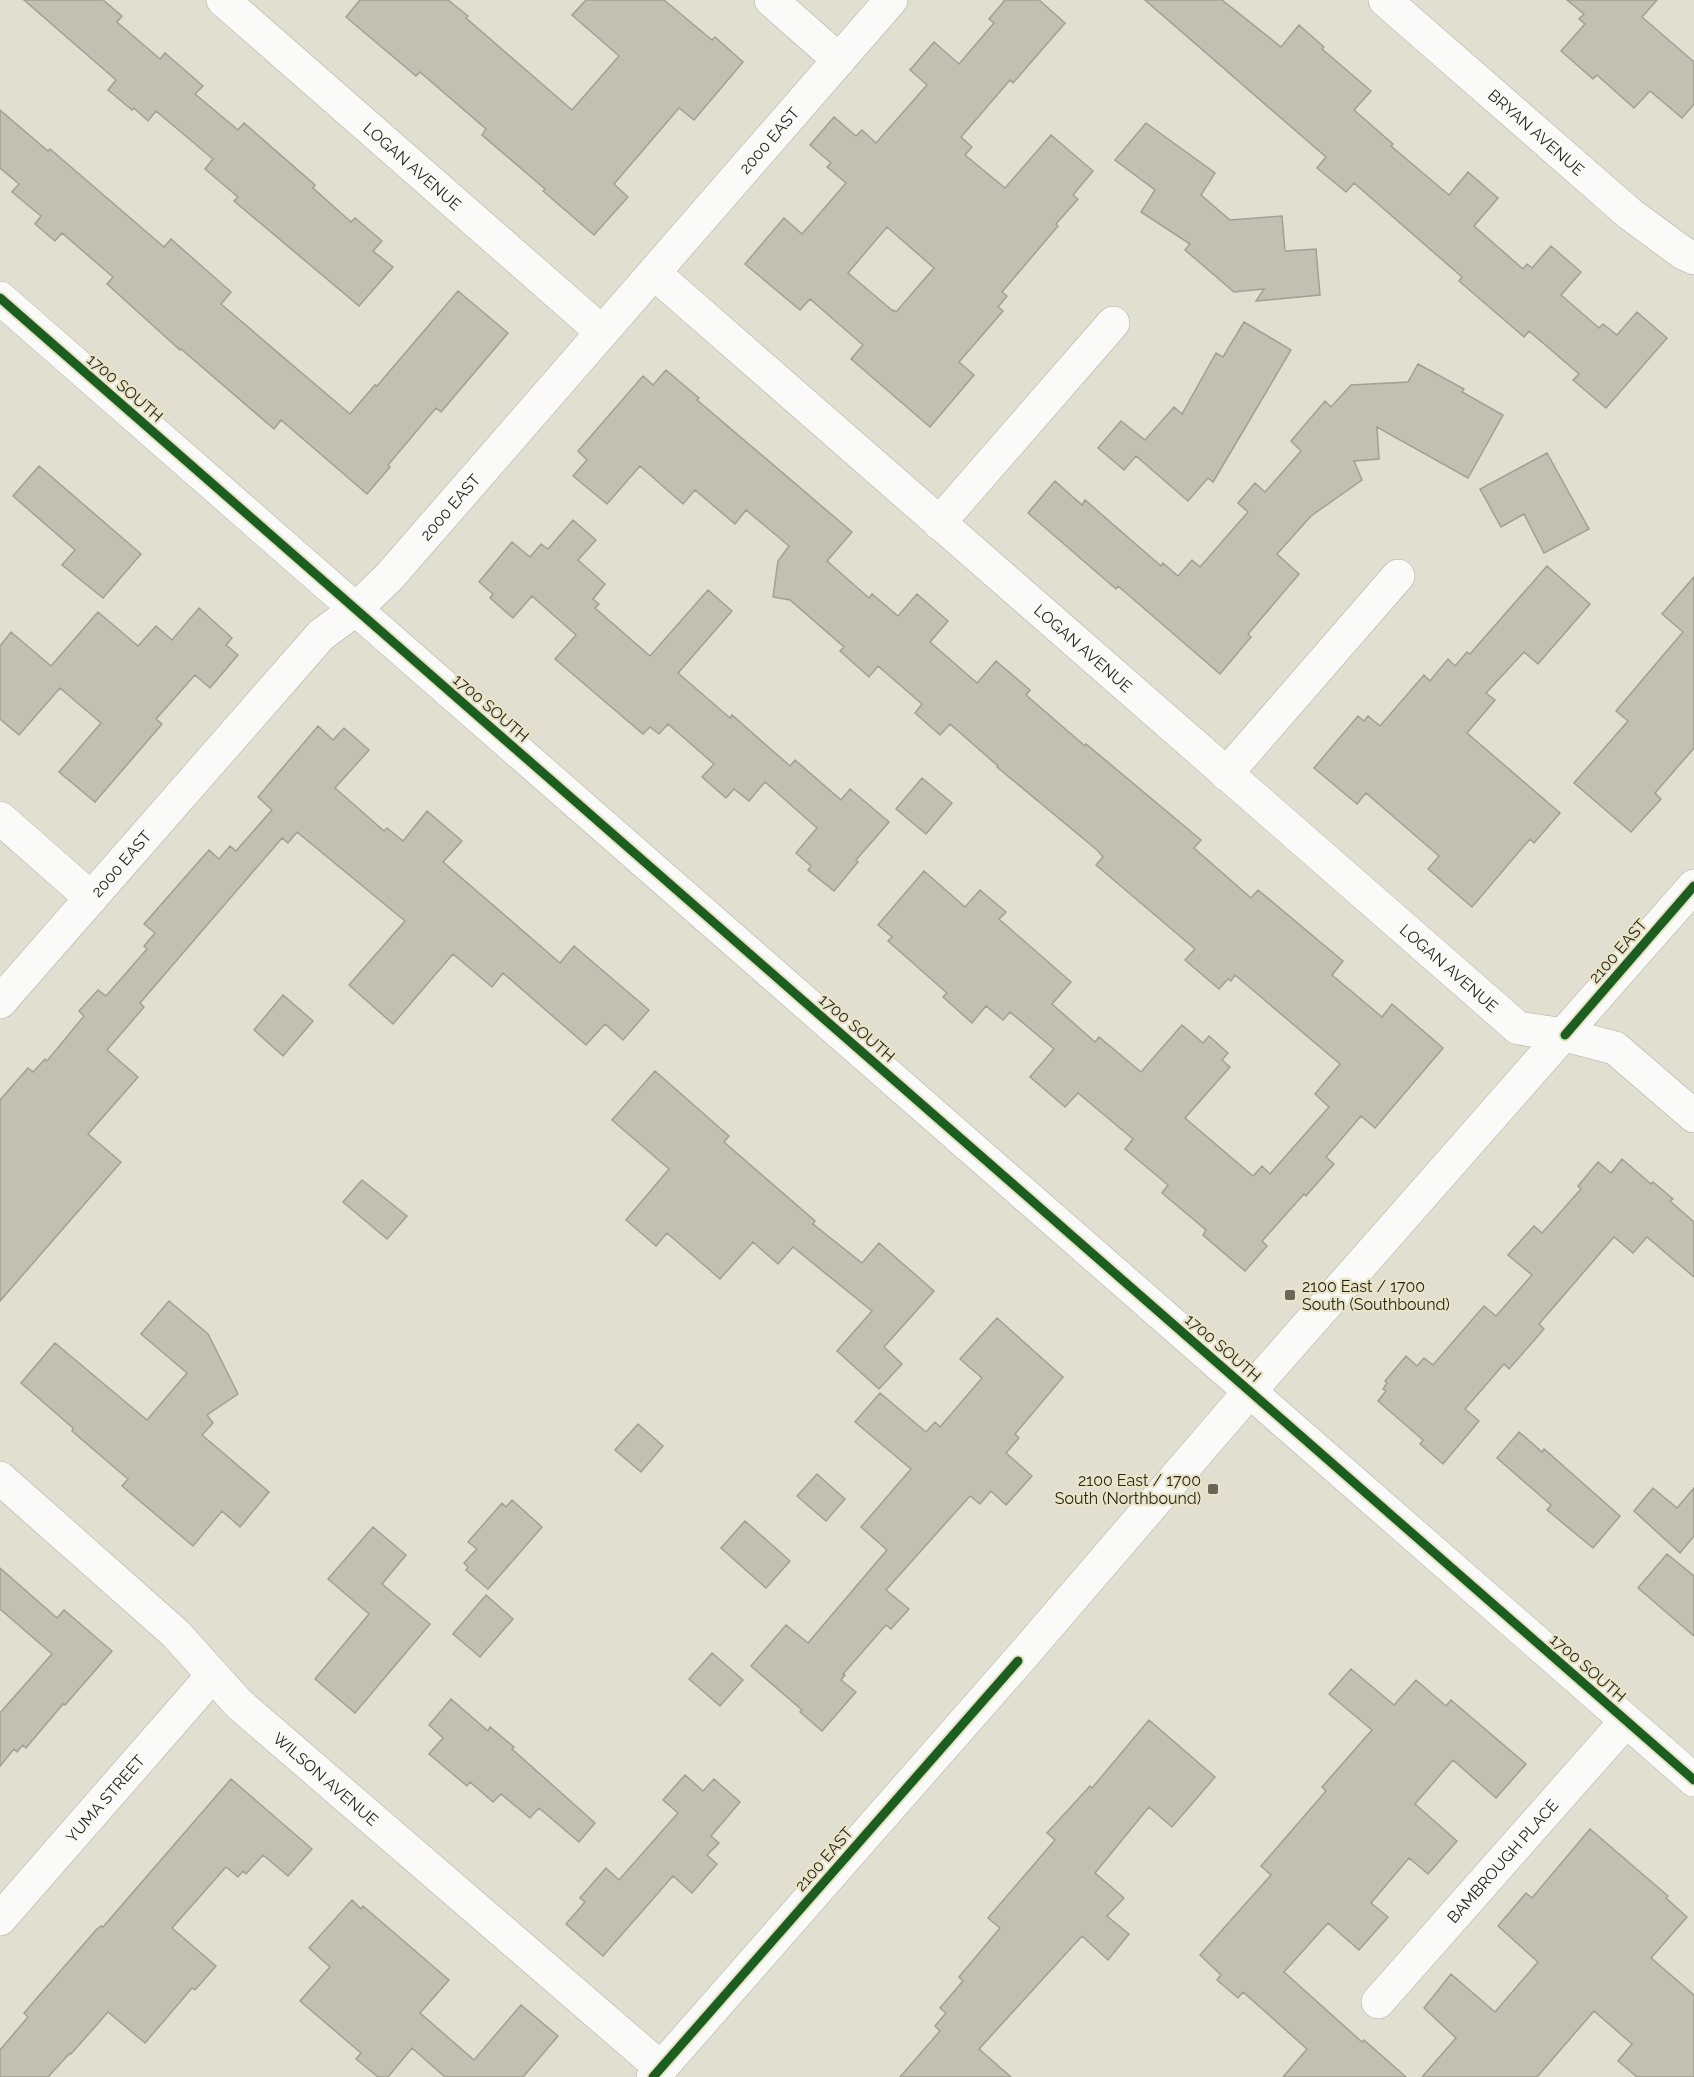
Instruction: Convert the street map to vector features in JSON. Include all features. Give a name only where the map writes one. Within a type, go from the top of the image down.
[{"type":"street","name":"LOGAN AVENUE","points":[[223,0],[602,332]]},
{"type":"street","points":[[771,0],[839,60]]},
{"type":"street","name":"2000 EAST","points":[[0,1002],[321,636],[356,609],[390,576],[891,0]]},
{"type":"street","name":"BRYAN AVENUE","points":[[1385,0],[1630,214],[1683,253],[1694,258]]},
{"type":"street","name":"LOGAN AVENUE","points":[[654,273],[1518,1028],[1564,1035],[1615,1048],[1694,1116]]},
{"type":"street","name":"1700 SOUTH","points":[[0,298],[1694,1780]]},
{"type":"street","points":[[939,524],[1113,323]]},
{"type":"street","points":[[1226,774],[1398,576]]},
{"type":"street","points":[[0,818],[91,898]]},
{"type":"street","name":"2100 EAST","points":[[657,2072],[1018,1661],[1250,1391],[1694,886]]},
{"type":"street","name":"WILSON AVENUE","points":[[0,1478],[176,1634],[212,1676],[248,1712],[657,2072]]},
{"type":"street","name":"YUMA STREET","points":[[0,1919],[212,1676]]},
{"type":"street","name":"BAMBROUGH PLACE","points":[[1378,2002],[1626,1721]]},
{"type":"building","points":[[24,0],[103,0],[122,16],[117,22],[160,59],[165,53],[203,86],[195,94],[238,130],[244,123],[315,185],[313,188],[351,222],[355,218],[382,241],[373,251],[393,267],[359,306],[234,201],[238,197],[205,169],[213,159],[156,111],[148,121],[108,90],[116,80]]},
{"type":"building","points":[[360,0],[448,0],[572,110],[619,56],[572,15],[586,0],[664,0],[712,40],[715,37],[743,62],[694,120],[679,108],[614,184],[628,197],[594,235],[482,135],[486,129],[420,72],[416,76],[346,17]]},
{"type":"building","points":[[1005,0],[1039,0],[1065,23],[1013,83],[1010,80],[961,137],[972,147],[965,155],[1005,188],[1051,135],[1093,171],[1073,195],[1078,199],[1056,224],[1058,226],[1002,292],[1007,296],[998,307],[1003,311],[959,362],[974,375],[930,427],[851,359],[863,345],[810,299],[800,310],[745,264],[784,218],[802,234],[846,183],[827,167],[831,163],[810,145],[834,117],[856,136],[862,130],[876,143],[927,85],[910,70],[934,42],[959,64],[994,23],[989,19]],"holes":[[[887,227],[934,268],[896,312],[848,273]]]},
{"type":"building","points":[[1145,0],[1222,0],[1281,47],[1299,25],[1324,47],[1322,49],[1371,91],[1354,110],[1393,144],[1391,146],[1449,195],[1468,172],[1498,198],[1474,226],[1523,269],[1527,264],[1532,268],[1551,246],[1581,272],[1561,295],[1599,328],[1603,324],[1617,335],[1637,312],[1667,338],[1606,408],[1573,380],[1579,374],[1529,331],[1524,337],[1459,281],[1462,277],[1354,183],[1346,192],[1317,168],[1326,157]]},
{"type":"building","points":[[1567,0],[1657,0],[1642,17],[1694,62],[1694,104],[1682,118],[1650,91],[1634,108],[1597,75],[1593,79],[1561,51],[1585,24],[1579,19],[1584,14]]},
{"type":"building","points":[[0,110],[48,151],[50,149],[164,247],[171,239],[231,292],[221,304],[350,414],[375,385],[377,386],[458,291],[508,333],[441,412],[436,408],[367,494],[281,420],[274,429],[180,350],[107,284],[113,277],[62,233],[55,241],[35,224],[41,216],[12,192],[19,184],[0,168]]},
{"type":"building","points":[[1146,123],[1215,173],[1201,195],[1230,220],[1282,216],[1285,251],[1316,249],[1320,295],[1256,301],[1264,289],[1234,292],[1185,250],[1190,244],[1141,212],[1155,190],[1115,160]]},
{"type":"building","points":[[1244,322],[1291,350],[1213,482],[1208,478],[1188,501],[1136,456],[1124,470],[1098,448],[1121,421],[1145,440],[1174,407],[1182,414],[1216,353],[1223,357]]},
{"type":"building","points":[[1418,364],[1464,389],[1462,392],[1503,415],[1468,478],[1377,427],[1379,459],[1354,461],[1362,480],[1311,516],[1277,554],[1299,574],[1248,634],[1251,637],[1220,674],[1118,586],[1116,589],[1028,513],[1055,481],[1082,505],[1085,500],[1161,566],[1163,563],[1178,576],[1192,560],[1200,567],[1248,512],[1238,503],[1255,483],[1265,492],[1301,451],[1291,441],[1325,401],[1331,407],[1351,385],[1408,382]]},
{"type":"building","points":[[666,370],[699,398],[697,400],[852,532],[827,561],[869,598],[872,594],[898,616],[917,594],[948,621],[930,642],[977,683],[996,661],[1030,690],[1026,695],[1201,840],[1194,848],[1251,898],[1258,890],[1343,961],[1332,975],[1382,1017],[1392,1004],[1443,1048],[1375,1128],[1361,1116],[1326,1157],[1334,1164],[1262,1241],[1267,1246],[1245,1271],[1203,1235],[1206,1230],[1162,1193],[1168,1185],[1125,1149],[1133,1139],[1078,1093],[1065,1107],[1030,1077],[1054,1049],[1010,1012],[1003,1020],[986,1006],[972,1023],[943,997],[947,993],[888,941],[892,937],[878,925],[924,871],[965,907],[980,890],[1006,912],[999,919],[1071,982],[1052,1004],[1095,1042],[1099,1037],[1141,1072],[1182,1025],[1203,1043],[1209,1036],[1228,1053],[1222,1060],[1230,1067],[1185,1118],[1253,1176],[1262,1166],[1270,1174],[1329,1107],[1315,1094],[1340,1064],[1235,975],[1231,981],[1228,979],[1219,989],[1185,960],[1195,949],[1096,865],[1103,857],[1097,850],[997,767],[950,724],[940,735],[915,713],[922,704],[878,666],[869,677],[840,651],[844,647],[790,600],[773,597],[778,561],[789,546],[746,510],[735,524],[695,490],[683,504],[640,466],[607,504],[573,476],[587,460],[578,451],[643,376],[653,385]]},
{"type":"building","points":[[1547,453],[1589,529],[1544,553],[1524,514],[1501,527],[1480,489]]},
{"type":"building","points":[[39,466],[141,554],[103,598],[62,565],[75,550],[13,496]]},
{"type":"building","points":[[573,520],[596,540],[578,560],[605,584],[593,599],[599,604],[595,608],[650,656],[708,590],[732,611],[678,673],[730,718],[732,715],[790,766],[795,760],[841,800],[850,789],[889,822],[856,860],[858,862],[834,891],[808,870],[811,866],[796,853],[817,828],[765,782],[749,801],[734,789],[726,798],[702,777],[714,764],[668,724],[659,734],[650,727],[643,734],[555,659],[576,635],[532,596],[513,618],[490,598],[493,594],[479,582],[512,542],[530,557],[541,544],[548,549]]},
{"type":"building","points":[[1547,566],[1590,604],[1538,664],[1524,652],[1486,693],[1495,700],[1467,733],[1560,813],[1534,843],[1530,839],[1472,907],[1428,869],[1439,856],[1366,793],[1357,804],[1314,768],[1358,716],[1364,721],[1368,716],[1380,726],[1424,675],[1430,681],[1448,659],[1455,666],[1467,652],[1470,654]]},
{"type":"building","points":[[1694,577],[1694,748],[1655,793],[1661,799],[1631,832],[1574,783],[1628,721],[1616,711],[1683,632],[1662,614]]},
{"type":"building","points":[[199,608],[232,638],[226,645],[238,655],[210,688],[195,675],[156,719],[162,724],[95,802],[59,772],[101,723],[60,688],[19,735],[0,719],[0,646],[11,632],[51,666],[98,612],[138,646],[156,626],[172,640]]},
{"type":"building","points":[[318,726],[333,740],[344,728],[369,750],[335,788],[384,831],[387,828],[403,841],[427,811],[462,841],[443,862],[560,963],[574,946],[649,1010],[623,1040],[605,1024],[586,1045],[503,973],[492,987],[453,954],[393,1024],[349,985],[405,921],[297,832],[288,843],[282,838],[140,1003],[144,1007],[107,1050],[138,1077],[88,1134],[121,1162],[0,1301],[0,1100],[28,1068],[33,1072],[45,1059],[47,1061],[84,1016],[79,1011],[98,990],[106,996],[147,949],[144,946],[155,933],[144,924],[209,850],[219,859],[230,846],[236,851],[272,810],[258,797]]},
{"type":"building","points":[[922,778],[952,803],[926,834],[896,809]]},
{"type":"building","points":[[283,995],[313,1021],[283,1056],[254,1030]]},
{"type":"building","points":[[655,1071],[729,1136],[724,1142],[815,1221],[813,1224],[862,1263],[879,1243],[934,1291],[884,1347],[902,1364],[879,1389],[837,1351],[872,1311],[793,1247],[778,1264],[753,1242],[720,1279],[667,1233],[656,1246],[626,1220],[669,1169],[612,1120]]},
{"type":"building","points":[[1622,1159],[1673,1199],[1670,1201],[1694,1222],[1694,1277],[1647,1237],[1633,1253],[1614,1237],[1539,1324],[1544,1329],[1509,1369],[1504,1364],[1465,1409],[1479,1421],[1443,1464],[1420,1444],[1423,1440],[1378,1401],[1386,1391],[1383,1389],[1387,1383],[1385,1381],[1406,1356],[1417,1366],[1424,1358],[1433,1365],[1484,1306],[1496,1316],[1532,1275],[1508,1255],[1534,1226],[1542,1233],[1581,1189],[1578,1186],[1598,1162],[1611,1173]]},
{"type":"building","points":[[362,1180],[407,1216],[387,1239],[343,1202]]},
{"type":"building","points":[[169,1301],[208,1334],[238,1394],[207,1415],[213,1423],[202,1435],[269,1492],[240,1527],[222,1511],[193,1546],[122,1486],[128,1479],[21,1383],[55,1343],[147,1420],[187,1373],[141,1334]]},
{"type":"building","points":[[997,1318],[1063,1377],[1015,1434],[1019,1438],[1006,1453],[1032,1476],[1006,1505],[991,1491],[980,1504],[970,1496],[886,1590],[909,1609],[891,1629],[886,1625],[843,1674],[845,1675],[841,1680],[856,1692],[822,1731],[800,1712],[802,1710],[751,1666],[786,1625],[808,1643],[887,1550],[861,1527],[911,1469],[855,1422],[880,1393],[926,1432],[935,1422],[940,1427],[982,1378],[960,1359]]},
{"type":"building","points":[[638,1424],[663,1446],[641,1472],[615,1450]]},
{"type":"building","points":[[1519,1432],[1542,1452],[1544,1449],[1620,1516],[1593,1548],[1547,1510],[1551,1505],[1497,1458]]},
{"type":"building","points":[[817,1474],[845,1499],[826,1521],[797,1496]]},
{"type":"building","points":[[1653,1488],[1677,1508],[1694,1488],[1694,1536],[1680,1553],[1634,1511]]},
{"type":"building","points":[[512,1500],[542,1527],[488,1589],[466,1570],[468,1567],[464,1563],[477,1549],[468,1542],[502,1503],[506,1507]]},
{"type":"building","points":[[745,1521],[790,1561],[766,1588],[721,1548]]},
{"type":"building","points":[[373,1527],[406,1555],[382,1584],[430,1624],[355,1713],[315,1679],[369,1614],[328,1579]]},
{"type":"building","points":[[1667,1554],[1694,1576],[1694,1636],[1638,1588]]},
{"type":"building","points":[[0,1568],[57,1618],[64,1610],[112,1651],[26,1748],[23,1745],[17,1752],[14,1749],[0,1766],[0,1713],[52,1654],[0,1609]]},
{"type":"building","points":[[486,1595],[513,1619],[480,1657],[453,1634]]},
{"type":"building","points":[[712,1653],[743,1680],[720,1706],[689,1679]]},
{"type":"building","points":[[1351,1669],[1394,1705],[1416,1680],[1446,1706],[1451,1700],[1526,1764],[1496,1798],[1453,1760],[1415,1804],[1457,1841],[1428,1874],[1409,1858],[1371,1903],[1388,1917],[1359,1950],[1328,1923],[1284,1972],[1362,2042],[1364,2040],[1406,2077],[1283,2077],[1307,2049],[1243,1992],[1238,1998],[1217,1980],[1221,1975],[1200,1955],[1271,1875],[1261,1866],[1326,1791],[1322,1787],[1372,1730],[1329,1694]]},
{"type":"building","points":[[451,1699],[488,1731],[490,1727],[514,1747],[512,1749],[595,1823],[579,1842],[539,1808],[530,1818],[501,1794],[493,1802],[470,1782],[467,1786],[429,1754],[443,1738],[429,1725]]},
{"type":"building","points":[[1149,1720],[1215,1777],[1172,1827],[1149,1807],[1095,1873],[1124,1898],[1107,1916],[1129,1934],[1108,1960],[1082,1936],[979,2049],[1011,2077],[900,2077],[940,2031],[935,2026],[946,2013],[940,2008],[963,1981],[959,1977],[1000,1928],[988,1918],[1055,1840],[1047,1833],[1090,1786],[1092,1788]]},
{"type":"building","points":[[685,1775],[703,1791],[714,1779],[740,1802],[711,1836],[719,1843],[707,1855],[717,1864],[692,1893],[673,1876],[603,1956],[566,1924],[585,1902],[580,1898],[606,1868],[619,1880],[678,1813],[663,1800]]},
{"type":"building","points":[[231,1779],[312,1849],[288,1876],[263,1855],[246,1874],[243,1871],[238,1877],[226,1867],[172,1928],[216,1966],[195,1990],[192,1988],[145,2043],[108,2012],[48,2077],[0,2077],[0,2050],[28,2017],[24,2013],[96,1930],[103,1927]]},
{"type":"building","points":[[1590,1829],[1668,1896],[1666,1898],[1687,1917],[1651,1958],[1694,1995],[1694,2077],[1637,2077],[1618,2061],[1632,2044],[1594,2011],[1537,2077],[1422,2077],[1456,2038],[1424,2008],[1451,1974],[1495,2012],[1538,1962],[1498,1926],[1526,1893],[1532,1898]]},
{"type":"building","points":[[352,1900],[361,1909],[363,1906],[449,1980],[420,2013],[474,2060],[521,2005],[558,2036],[523,2077],[445,2077],[412,2048],[388,2077],[378,2077],[356,2059],[361,2053],[300,2001],[330,1967],[309,1948]]},
{"type":"cycle path","points":[[0,298],[1694,1780]]},
{"type":"cycle path","points":[[1565,1035],[1694,886]]},
{"type":"cycle path","points":[[653,2077],[1018,1661]]},
{"type":"place","name":"2100 East / 1700 South (Southbound)","points":[[1290,1295]]},
{"type":"place","name":"2100 East / 1700 South (Northbound)","points":[[1213,1489]]}]
